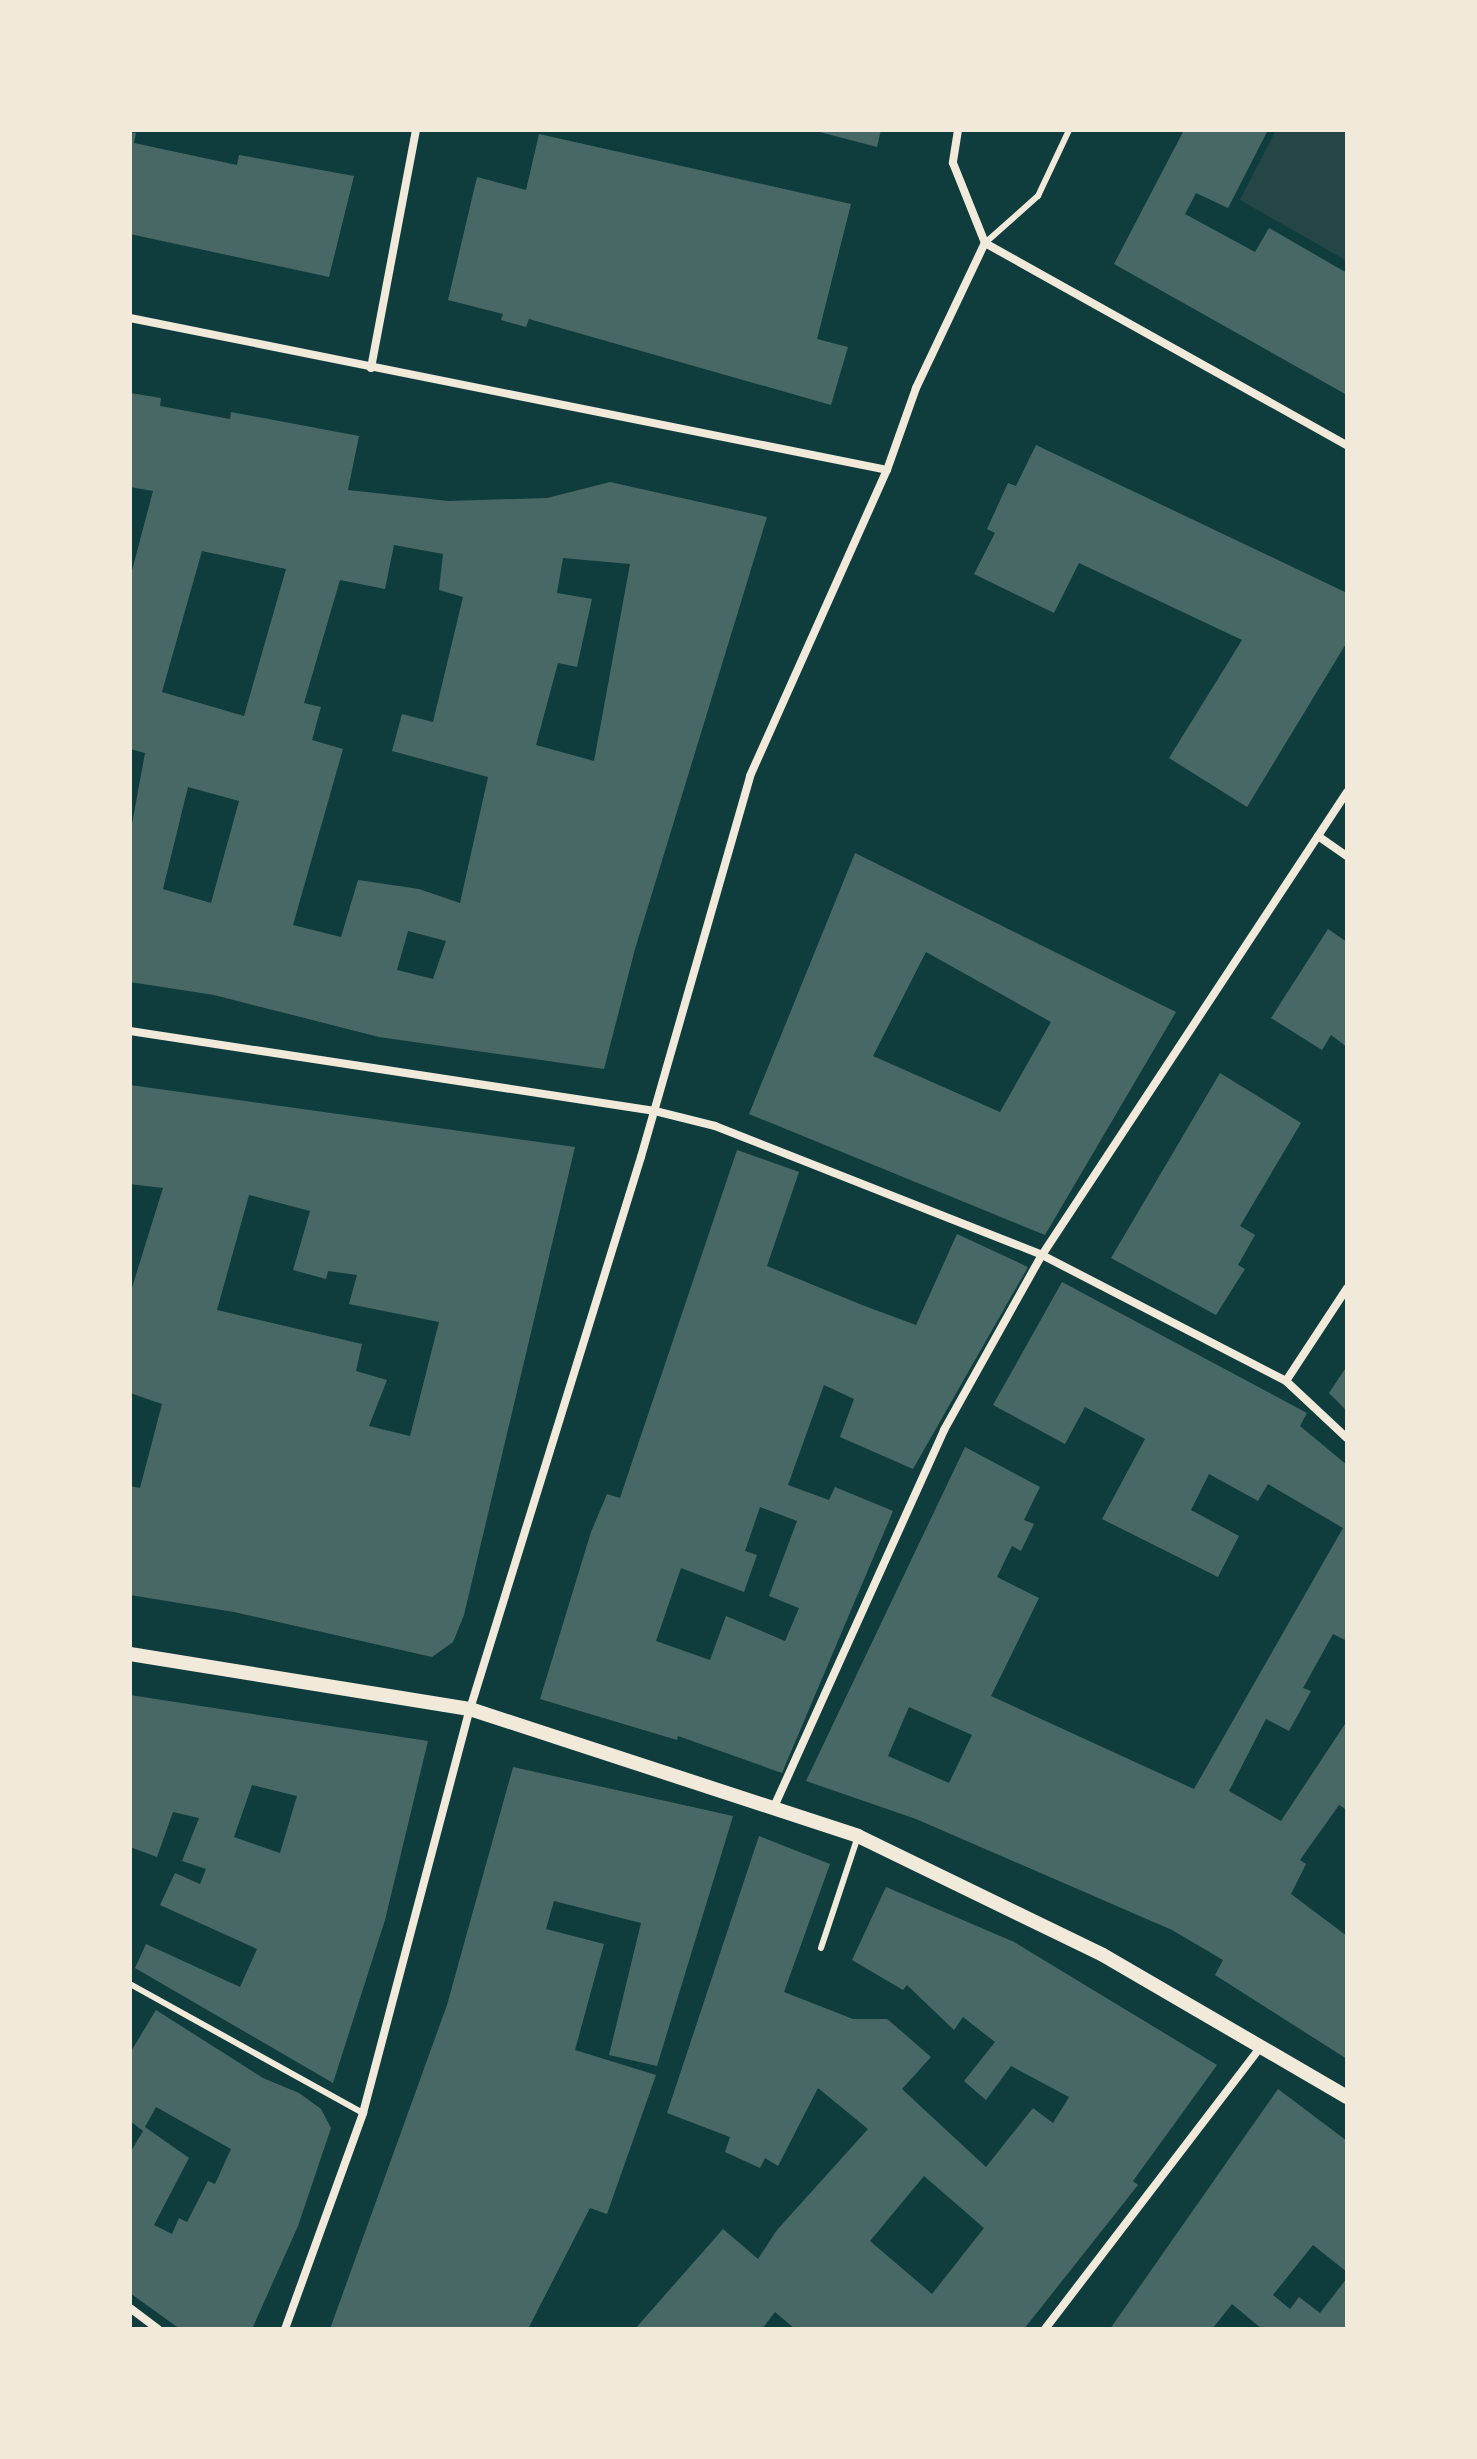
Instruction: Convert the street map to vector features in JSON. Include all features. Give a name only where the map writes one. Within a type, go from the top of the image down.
[{"type":"street","points":[[371,368],[416,130]]},
{"type":"street","points":[[958,130],[953,163],[985,243],[1347,445]]},
{"type":"street","points":[[285,2329],[363,2113],[470,1709],[655,1111],[750,776],[887,470],[916,388],[985,243]]},
{"type":"street","points":[[130,318],[887,470]]},
{"type":"street","points":[[773,1809],[944,1430],[1042,1255],[1347,792]]},
{"type":"street","points":[[1318,836],[1347,856]]},
{"type":"street","points":[[130,1031],[655,1111],[715,1126],[1042,1255],[1286,1381],[1347,1438]]},
{"type":"street","points":[[1286,1381],[1347,1288]]},
{"type":"street","points":[[130,1654],[470,1709],[858,1836],[1103,1955],[1263,2045],[1347,2097]]},
{"type":"street","points":[[1045,2329],[1263,2045]]},
{"type":"street","points":[[130,2308],[158,2329]]},
{"type":"lane","points":[[985,243],[1038,196],[1069,130]]},
{"type":"lane","points":[[821,1948],[858,1836]]},
{"type":"lane","points":[[130,1984],[363,2113]]},
{"type":"shaded area","points":[[1276,130],[1347,130],[1347,261],[1240,200]]},
{"type":"building","points":[[812,130],[881,130],[877,147]]},
{"type":"building","points":[[1184,130],[1268,130],[1228,208],[1196,193],[1185,214],[1255,252],[1269,228],[1347,273],[1347,395],[1114,264]]},
{"type":"building","points":[[130,132],[136,133],[134,143],[237,165],[239,155],[354,176],[329,277],[130,234]]},
{"type":"building","points":[[539,134],[851,204],[817,339],[848,347],[831,405],[529,319],[526,327],[501,320],[503,314],[448,300],[477,177],[526,190]]},
{"type":"building","points":[[130,393],[161,398],[160,406],[230,419],[231,412],[359,436],[348,490],[448,501],[547,498],[610,482],[767,517],[635,949],[604,1069],[379,1037],[214,995],[130,982],[130,835],[145,753],[130,749],[130,578],[153,491],[130,487]],"holes":[[[394,545],[443,554],[439,590],[463,597],[433,722],[402,714],[392,751],[488,777],[460,903],[419,889],[358,880],[341,937],[293,925],[343,749],[312,740],[321,707],[304,703],[340,580],[385,589]],[[202,551],[286,569],[244,716],[162,692]],[[563,558],[630,564],[594,761],[536,745],[558,663],[577,667],[592,599],[557,593]],[[188,787],[239,801],[211,903],[163,889]],[[408,931],[446,941],[433,979],[397,970]]]},
{"type":"building","points":[[1036,445],[1347,593],[1347,642],[1247,807],[1169,758],[1242,640],[1079,563],[1054,613],[974,574],[995,533],[987,529],[1008,483],[1016,486]]},
{"type":"building","points":[[855,853],[1176,1012],[1045,1235],[749,1114]],"holes":[[[926,952],[1051,1022],[1000,1112],[873,1056]]]},
{"type":"building","points":[[1328,929],[1347,942],[1347,1047],[1331,1035],[1322,1050],[1271,1018]]},
{"type":"building","points":[[1220,1073],[1301,1123],[1240,1226],[1255,1235],[1238,1265],[1245,1269],[1216,1315],[1111,1258]]},
{"type":"building","points":[[130,1085],[575,1147],[464,1615],[453,1642],[432,1657],[234,1612],[130,1595],[130,1486],[140,1488],[162,1404],[130,1393],[130,1294],[163,1188],[130,1184]],"holes":[[[249,1195],[310,1211],[293,1270],[326,1279],[328,1271],[357,1275],[349,1304],[439,1322],[410,1436],[369,1426],[387,1380],[356,1371],[362,1344],[217,1310]]]},
{"type":"building","points":[[737,1150],[799,1172],[767,1266],[862,1305],[916,1325],[957,1234],[1028,1267],[913,1469],[840,1437],[854,1399],[824,1385],[788,1485],[829,1500],[835,1487],[893,1511],[782,1773],[678,1736],[677,1740],[540,1699],[591,1532],[607,1494],[620,1498]],"holes":[[[760,1507],[797,1521],[769,1596],[799,1608],[785,1641],[726,1616],[710,1660],[656,1641],[681,1568],[744,1592],[757,1555],[745,1551]]]},
{"type":"building","points":[[1062,1282],[1307,1413],[1300,1426],[1347,1465],[1347,1641],[1333,1634],[1303,1688],[1311,1691],[1289,1731],[1266,1719],[1229,1791],[1281,1821],[1347,1721],[1347,1810],[1339,1805],[1300,1860],[1306,1864],[1291,1894],[1347,1936],[1347,2059],[1215,1975],[1223,1960],[1172,1930],[916,1819],[806,1781],[965,1447],[1040,1487],[1024,1520],[1034,1524],[1021,1551],[1012,1546],[997,1577],[1039,1598],[991,1696],[1194,1789],[1343,1528],[1268,1484],[1258,1501],[1209,1474],[1191,1510],[1239,1536],[1218,1577],[1102,1519],[1145,1439],[1085,1407],[1065,1444],[993,1405]],"holes":[[[909,1707],[972,1735],[949,1783],[888,1756]]]},
{"type":"building","points":[[1347,1366],[1347,1411],[1329,1393]]},
{"type":"building","points":[[130,1695],[428,1741],[385,1920],[333,2083],[135,1968],[146,1944],[240,1987],[257,1949],[160,1905],[175,1873],[200,1884],[206,1869],[182,1861],[199,1818],[173,1812],[157,1857],[130,1847]],"holes":[[[252,1785],[297,1796],[280,1853],[234,1837]]]},
{"type":"building","points":[[513,1767],[733,1816],[657,2066],[609,2055],[641,1923],[554,1901],[546,1929],[604,1944],[575,2050],[656,2075],[607,2214],[590,2208],[528,2329],[330,2329],[447,2005]]},
{"type":"building","points":[[759,1836],[830,1864],[784,1992],[853,2019],[887,2019],[900,2030],[931,2057],[902,2089],[986,2167],[1033,2108],[1053,2123],[1069,2097],[1011,2066],[986,2100],[964,2081],[995,2042],[963,2017],[954,2030],[907,1985],[903,1990],[852,1960],[886,1887],[1014,1942],[1217,2065],[1133,2181],[1138,2185],[1024,2329],[795,2329],[775,2312],[762,2329],[635,2329],[723,2229],[758,2259],[777,2230],[868,2129],[818,2088],[778,2166],[765,2158],[760,2168],[725,2152],[730,2137],[667,2113]],"holes":[[[924,2176],[984,2228],[932,2294],[870,2241]]]},
{"type":"building","points":[[156,2010],[263,2078],[299,2093],[321,2109],[331,2128],[298,2226],[252,2329],[180,2329],[130,2293],[130,2153],[143,2131],[130,2121],[130,2053]],"holes":[[[156,2107],[231,2149],[215,2184],[208,2181],[187,2222],[179,2218],[172,2234],[154,2225],[189,2158],[145,2127]]]},
{"type":"building","points":[[1278,2089],[1347,2141],[1347,2272],[1313,2245],[1273,2295],[1290,2309],[1299,2297],[1320,2313],[1347,2278],[1347,2329],[1262,2329],[1232,2304],[1212,2329],[1110,2329]]}]
